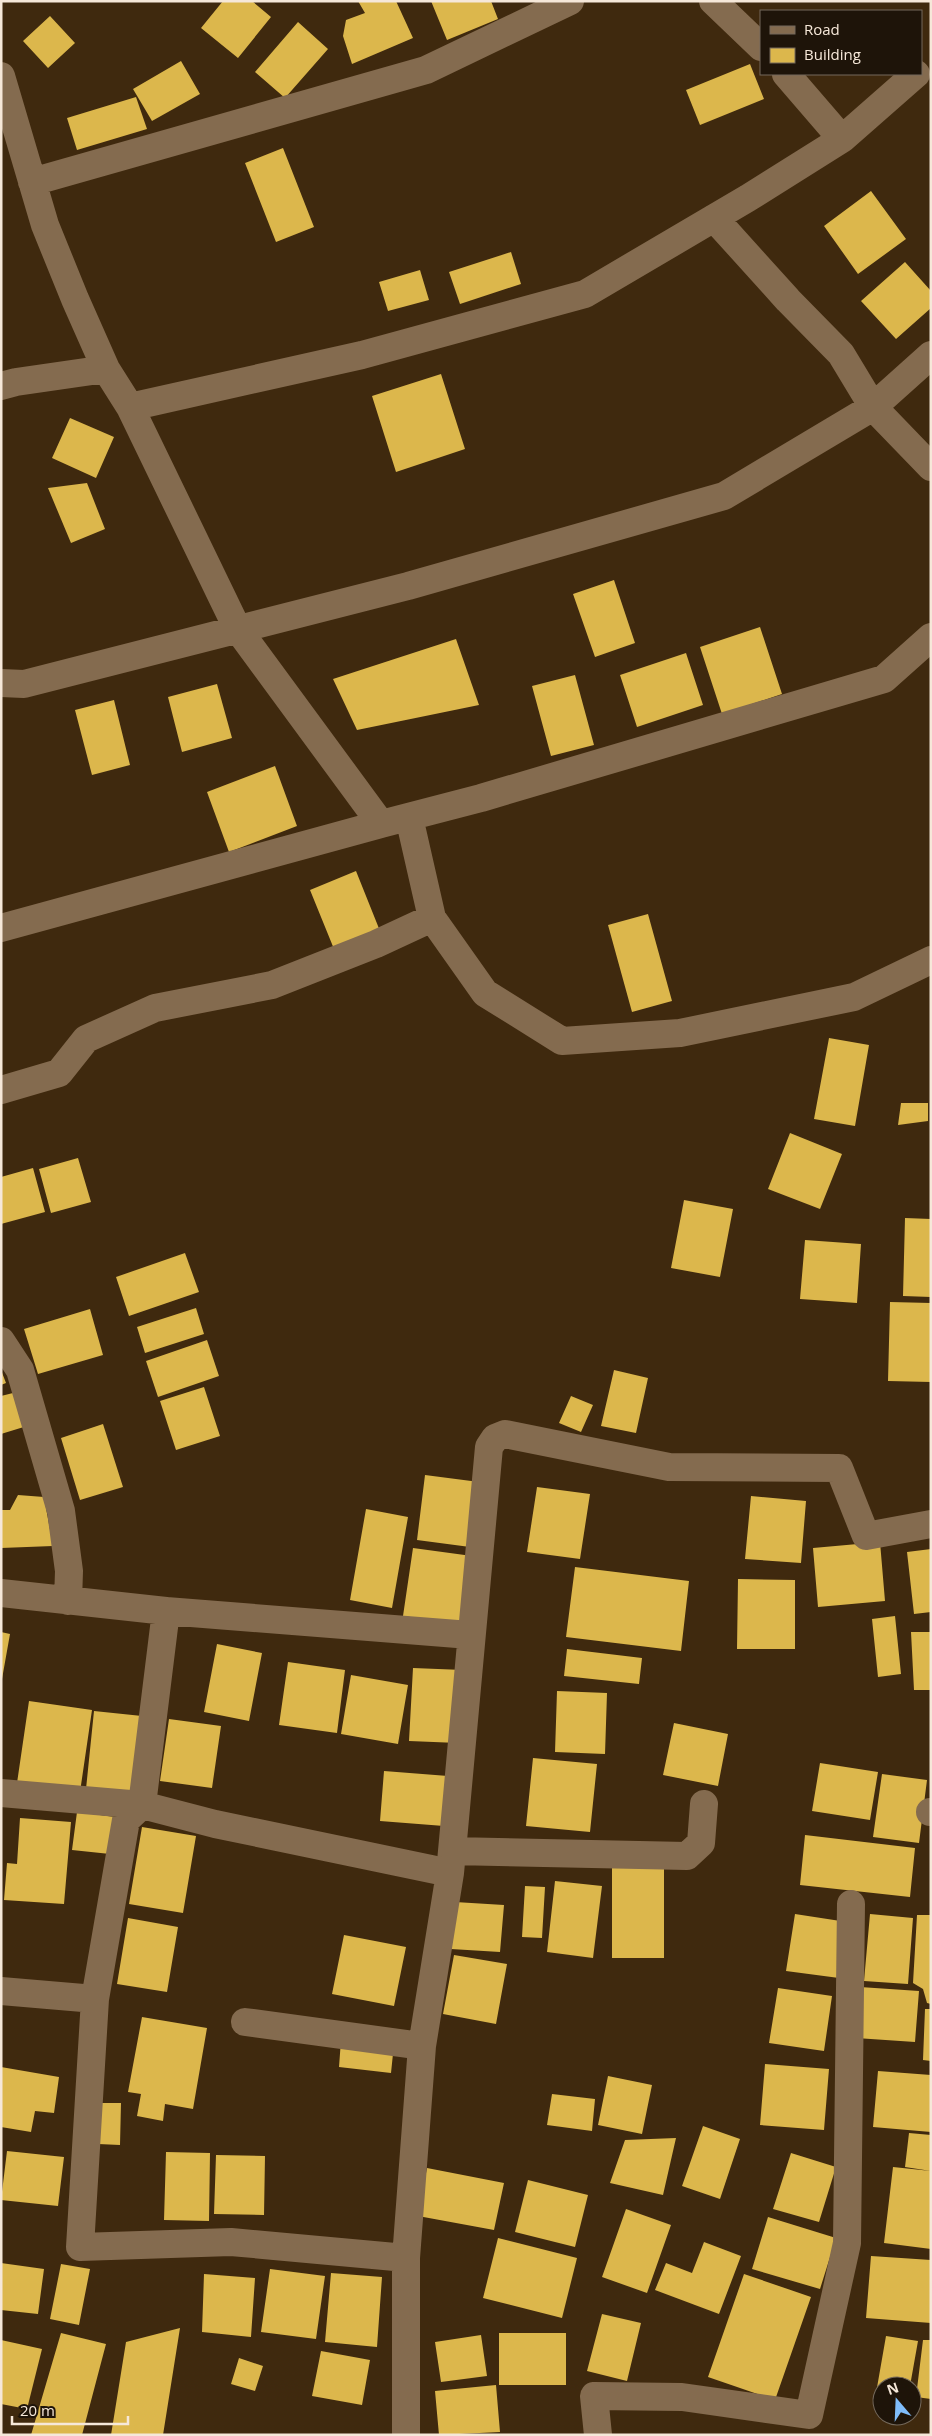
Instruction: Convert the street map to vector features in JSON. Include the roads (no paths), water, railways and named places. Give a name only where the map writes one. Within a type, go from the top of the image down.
[{"type":"street","points":[[32,182],[426,70],[570,1]]},
{"type":"street","points":[[713,1],[760,46]]},
{"type":"street","points":[[787,75],[842,139]]},
{"type":"street","points":[[130,407],[362,355],[585,294],[714,218],[842,139],[915,75]]},
{"type":"street","points":[[1,76],[10,136],[32,182],[45,225],[74,299],[106,369],[130,407],[237,628],[381,824]]},
{"type":"street","points":[[714,218],[788,300],[841,354],[873,407],[931,466]]},
{"type":"street","points":[[1,683],[24,684],[237,628],[408,586],[724,496],[873,407],[931,355]]},
{"type":"street","points":[[1,386],[16,382],[106,369]]},
{"type":"street","points":[[1,928],[409,817],[884,679],[931,636]]},
{"type":"street","points":[[409,817],[432,918],[485,993],[562,1042],[680,1033],[854,997],[931,960]]},
{"type":"street","points":[[1,1090],[60,1072],[86,1039],[155,1008],[272,985],[376,944],[432,918]]},
{"type":"street","points":[[1,1340],[20,1370],[61,1511],[69,1571],[68,1601]]},
{"type":"street","points":[[406,2435],[406,2258],[422,2046],[451,1862],[470,1635],[489,1447],[495,1438],[505,1434],[669,1467],[839,1468],[866,1536],[931,1524]]},
{"type":"street","points":[[1,1593],[166,1611],[470,1635]]},
{"type":"street","points":[[166,1611],[142,1805],[126,1820],[95,2000],[80,2246],[231,2242],[406,2258]]},
{"type":"street","points":[[1,1793],[142,1805],[215,1824],[451,1862],[687,1856],[701,1843],[704,1804]]},
{"type":"street","points":[[598,2435],[594,2396],[682,2397],[809,2415],[847,2243],[851,1904]]},
{"type":"street","points":[[1,1991],[95,2000]]},
{"type":"street","points":[[245,2022],[422,2046]]}]
